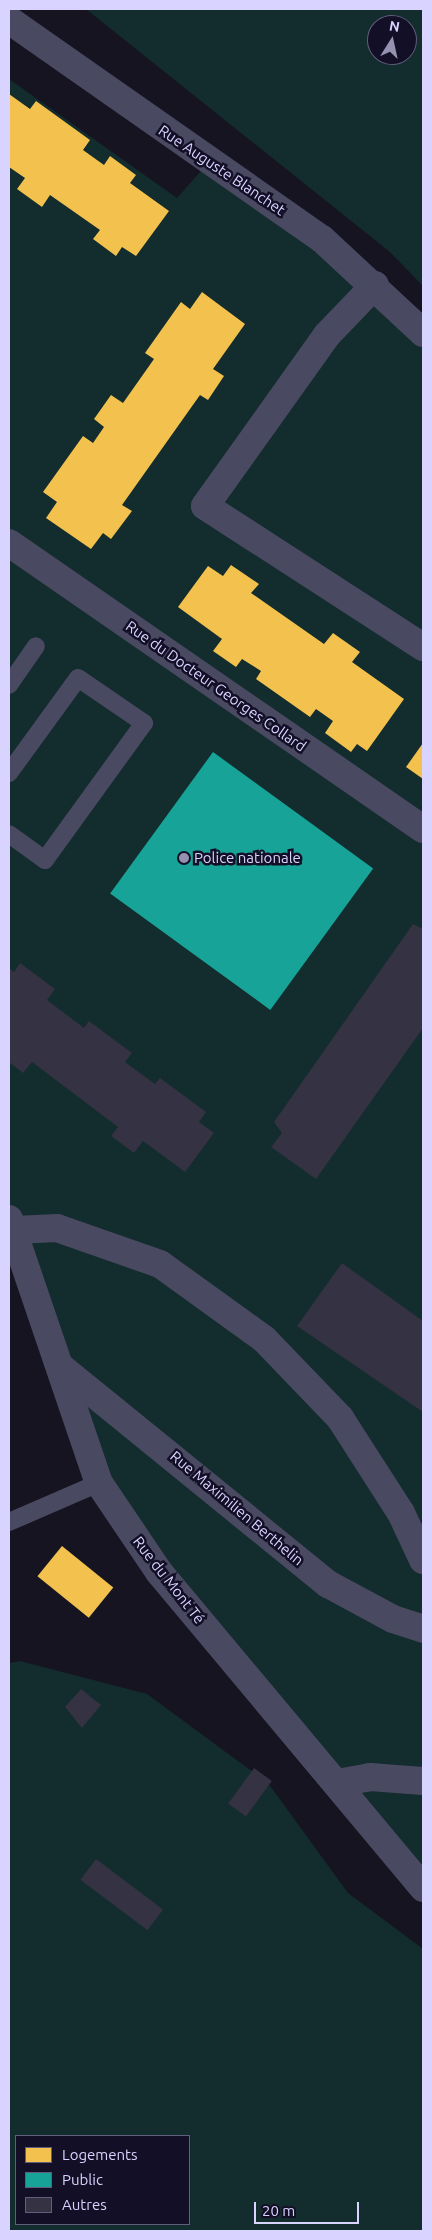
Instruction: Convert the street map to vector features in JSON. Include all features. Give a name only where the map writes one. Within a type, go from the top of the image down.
[{"type":"street","name":"Rue Auguste Blanchet","points":[[9,20],[322,239],[375,285],[423,333]]},
{"type":"street","points":[[375,285],[327,335],[205,506],[423,647]]},
{"type":"street","name":"Rue du Docteur Georges Collard","points":[[9,543],[423,829]]},
{"type":"street","points":[[12,1225],[57,1228],[151,1260],[264,1339],[340,1418],[401,1514],[423,1560]]},
{"type":"street","name":"Rue du Mont Té","points":[[12,1225],[62,1368],[98,1483],[159,1572],[423,1888]]},
{"type":"street","name":"Rue Maximilien Berthelin","points":[[62,1368],[328,1584],[393,1619],[423,1629]]},
{"type":"street","points":[[337,1783],[370,1777],[423,1781]]},
{"type":"lane","points":[[9,684],[36,646]]},
{"type":"lane","points":[[9,834],[46,860],[144,723],[78,678],[10,768]]},
{"type":"lane","points":[[9,1522],[98,1483]]},
{"type":"green space","points":[[86,9],[423,9],[423,286],[390,252]]},
{"type":"green space","points":[[9,79],[177,198],[209,162],[423,333],[423,1888],[121,1519],[9,1219]]},
{"type":"green space","points":[[20,1661],[147,1694],[268,1783],[348,1893],[423,1949],[423,2231],[9,2231],[9,1663]]},
{"type":"building: Logements","points":[[9,94],[30,109],[36,101],[90,140],[83,150],[104,165],[110,156],[136,175],[130,183],[169,211],[136,256],[122,247],[116,256],[93,239],[100,230],[50,195],[42,207],[17,189],[25,178],[9,167]]},
{"type":"building: Logements","points":[[202,292],[245,324],[213,369],[224,376],[208,400],[200,395],[122,505],[132,511],[111,539],[103,533],[91,549],[46,518],[57,502],[43,492],[83,436],[93,443],[104,427],[94,419],[111,395],[123,403],[154,359],[145,353],[181,302],[190,309]]},
{"type":"building: Logements","points":[[231,565],[259,584],[251,593],[324,644],[333,633],[360,652],[352,662],[404,699],[367,751],[357,744],[351,752],[325,733],[333,721],[316,709],[310,717],[256,679],[261,671],[242,659],[236,667],[213,651],[222,639],[178,607],[208,566],[223,576]]},
{"type":"building: Logements","points":[[423,743],[423,779],[406,767]]},
{"type":"building: Logements","points":[[62,1546],[113,1588],[89,1618],[37,1576]]},
{"type":"building: Public","points":[[213,752],[373,868],[270,1010],[110,894]]},
{"type":"building: Autres","points":[[413,924],[423,929],[423,1028],[316,1179],[271,1147],[282,1133],[274,1122]]},
{"type":"building: Autres","points":[[20,963],[55,989],[47,1000],[84,1028],[89,1021],[132,1053],[125,1062],[155,1084],[160,1078],[206,1112],[199,1122],[214,1133],[185,1172],[143,1141],[134,1153],[111,1136],[118,1127],[32,1062],[23,1073],[9,1062],[9,968],[14,972]]},
{"type":"building: Autres","points":[[342,1263],[423,1321],[423,1412],[297,1326]]},
{"type":"building: Autres","points":[[81,1689],[101,1705],[82,1728],[65,1707]]},
{"type":"building: Autres","points":[[254,1768],[272,1781],[246,1817],[228,1804]]},
{"type":"building: Autres","points":[[96,1859],[163,1910],[147,1930],[80,1880]]},
{"type":"place","name":"Police nationale","points":[[184,858]]}]
